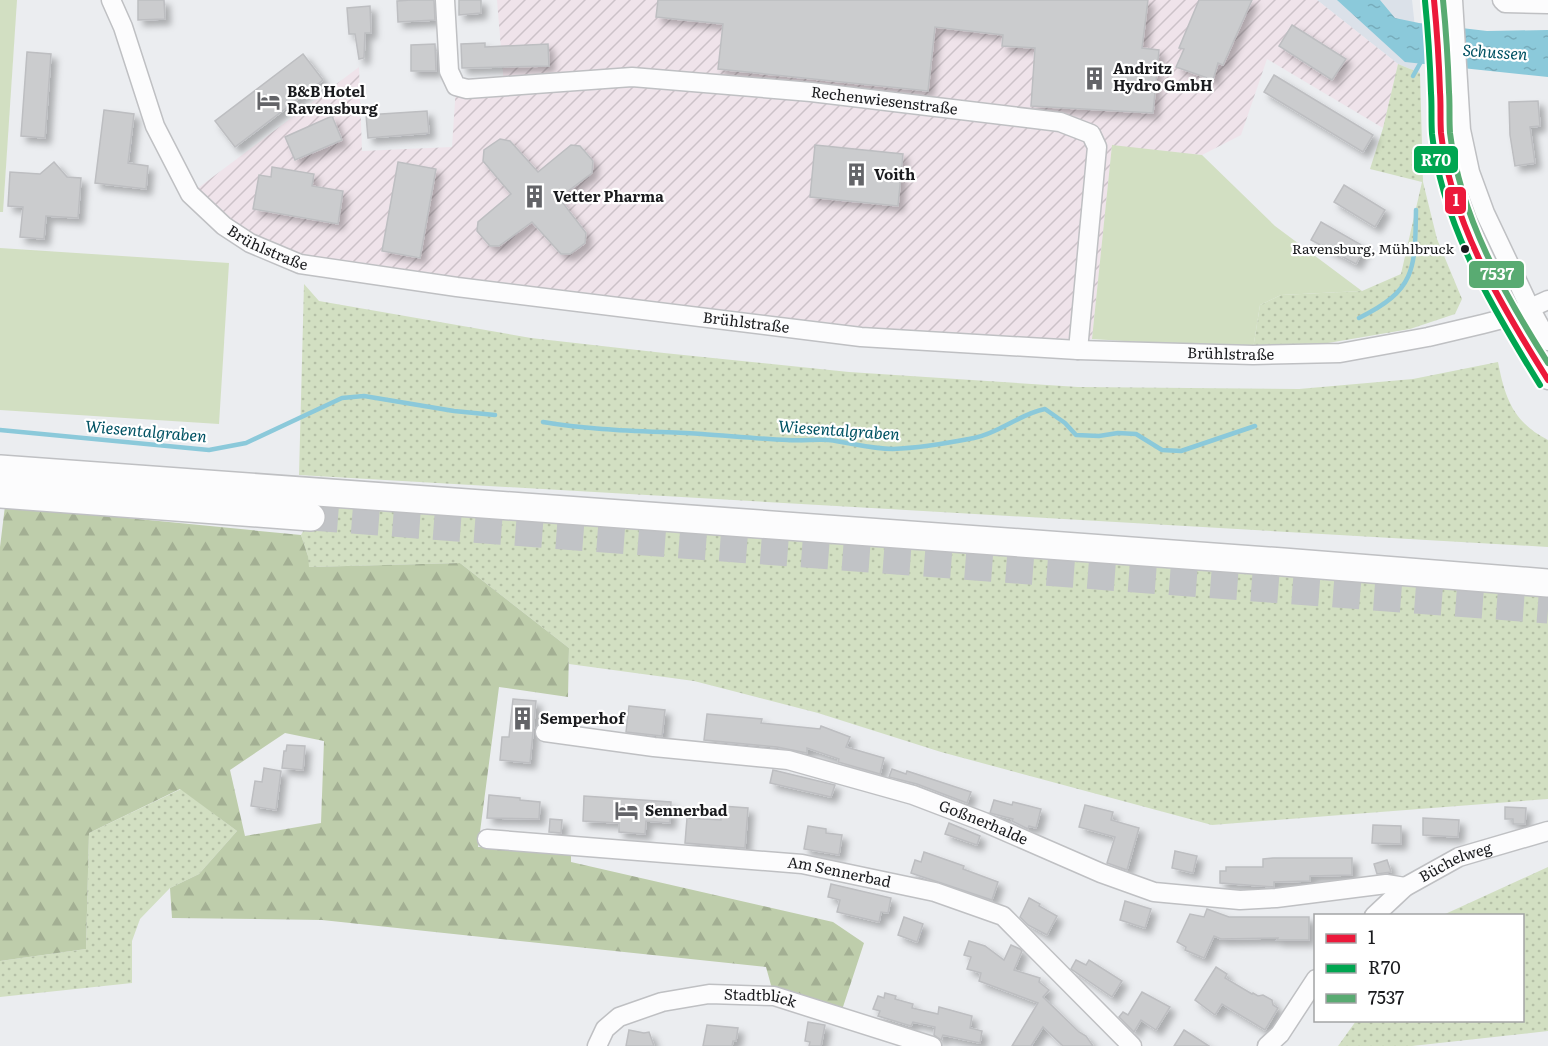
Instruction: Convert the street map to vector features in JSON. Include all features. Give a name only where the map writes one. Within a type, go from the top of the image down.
[{"type":"highway","points":[[0,469],[1271,561],[1548,584]]},
{"type":"highway","points":[[0,494],[310,517]]},
{"type":"street","name":"Brühlstraße","points":[[111,0],[123,27],[155,126],[190,194],[224,226],[250,243],[300,264],[560,300],[861,337],[1078,350],[1253,355],[1340,353],[1428,337],[1510,317],[1548,300]]},
{"type":"street","name":"Rechenwiesenstraße","points":[[445,0],[448,71],[456,86],[467,89],[550,82],[644,78],[811,92],[1060,122],[1091,134],[1097,147],[1078,350]]},
{"type":"street","points":[[1453,0],[1461,130],[1470,172],[1485,213],[1548,341]]},
{"type":"street","points":[[1502,0],[1505,3],[1548,4]]},
{"type":"street","points":[[1435,8],[1441,88],[1441,133],[1450,182],[1474,245],[1510,317],[1548,380]]},
{"type":"street","name":"Goßnerhalde","points":[[551,733],[654,747],[788,760],[913,795],[1006,831],[1101,873],[1154,892],[1240,900],[1276,898],[1386,884],[1405,887]]},
{"type":"street","name":"Büchelweg","points":[[1375,914],[1405,887],[1459,857],[1548,831]]},
{"type":"street","name":"Am Sennerbad","points":[[487,839],[802,864],[935,892],[1003,916],[1132,1046]]},
{"type":"street","points":[[1267,1046],[1280,1034],[1314,982]]},
{"type":"street","name":"Stadtblick","points":[[597,1046],[606,1029],[620,1017],[662,1002],[709,994],[774,996],[932,1046]]},
{"type":"shaded area","points":[[497,0],[1317,0],[1398,64],[1383,128],[1267,59],[1241,135],[1202,155],[1112,146],[1092,339],[861,337],[300,264],[250,243],[190,194],[359,67],[362,151],[452,147],[456,86],[504,85]]},
{"type":"shaded area","points":[[1317,0],[1412,0],[1420,73],[1398,64]]},
{"type":"green space","points":[[0,0],[17,0],[3,212],[0,212]]},
{"type":"green space","points":[[1398,64],[1420,73],[1423,182],[1437,239],[1462,299],[1455,314],[1410,329],[1328,343],[1253,349],[1260,305],[1281,295],[1362,291],[1401,274],[1422,182],[1370,169],[1383,128]]},
{"type":"green space","points":[[1112,145],[1202,155],[1275,226],[1362,291],[1281,295],[1260,305],[1253,349],[1092,339]]},
{"type":"green space","points":[[0,248],[229,263],[219,424],[0,410]]},
{"type":"green space","points":[[304,284],[319,301],[531,338],[849,372],[1078,387],[1299,389],[1413,379],[1498,362],[1512,408],[1526,425],[1548,440],[1548,547],[299,475]]},
{"type":"green space","points":[[319,503],[1548,594],[1548,799],[1212,825],[941,752],[818,713],[694,681],[569,664],[569,648],[460,563],[308,567],[308,556],[301,535]]},
{"type":"green space","points":[[5,506],[301,535],[309,567],[460,563],[569,648],[568,697],[499,687],[478,847],[571,849],[571,862],[833,922],[864,943],[840,1016],[774,996],[766,967],[322,920],[172,918],[170,888],[199,874],[237,831],[180,789],[89,833],[86,949],[0,961],[0,547]],"holes":[[[285,733],[324,741],[321,823],[245,836],[230,770]]]},
{"type":"green space","points":[[181,789],[237,831],[199,874],[170,888],[140,919],[132,941],[132,983],[0,997],[0,961],[86,949],[89,833]]},
{"type":"green space","points":[[1548,867],[1548,1031],[1412,1046],[1338,1046],[1355,1022],[1524,1022],[1524,914],[1445,914]]},
{"type":"water","name":"Schussen","points":[[1337,0],[1380,0],[1395,18],[1419,23],[1487,31],[1548,30],[1548,77],[1405,62]]},
{"type":"building","points":[[138,0],[164,0],[165,19],[138,20]]},
{"type":"building","points":[[434,0],[435,20],[398,22],[397,1]]},
{"type":"building","points":[[459,0],[481,0],[481,13],[459,15]]},
{"type":"building","points":[[658,0],[1148,0],[1142,48],[1159,50],[1153,113],[1031,106],[1035,48],[1002,46],[1003,35],[935,27],[928,91],[718,69],[723,24],[656,17]]},
{"type":"building","name":"Andritz Hydro GmbH","points":[[1199,0],[1252,0],[1223,65],[1218,63],[1213,80],[1176,67],[1184,49],[1179,48]]},
{"type":"building","points":[[370,6],[371,33],[365,33],[364,58],[359,59],[355,34],[349,34],[347,8]]},
{"type":"building","points":[[1292,25],[1346,59],[1332,80],[1279,46]]},
{"type":"building","points":[[485,43],[485,47],[548,44],[549,66],[462,68],[461,44]]},
{"type":"building","points":[[435,44],[436,71],[411,71],[411,45]]},
{"type":"building","points":[[27,52],[51,54],[45,138],[21,136]]},
{"type":"building","name":"B&B Hotel Ravensburg","points":[[303,54],[323,80],[235,147],[215,121]]},
{"type":"building","points":[[1274,75],[1373,135],[1363,152],[1264,92]]},
{"type":"building","points":[[1538,101],[1540,126],[1530,127],[1535,163],[1515,166],[1510,135],[1509,102]]},
{"type":"building","points":[[104,110],[134,114],[128,163],[148,166],[146,189],[95,183]]},
{"type":"building","points":[[427,111],[429,133],[368,138],[366,115]]},
{"type":"building","points":[[332,116],[342,140],[295,160],[285,137]]},
{"type":"building","name":"Vetter Pharma","points":[[500,139],[510,141],[538,172],[571,145],[580,146],[593,161],[592,173],[559,198],[586,233],[585,243],[570,254],[561,254],[532,222],[499,246],[490,246],[477,231],[478,222],[511,194],[483,161],[484,150]]},
{"type":"building","name":"Voith","points":[[815,145],[903,154],[898,206],[810,197]]},
{"type":"building","points":[[54,162],[67,177],[81,178],[78,218],[46,216],[44,239],[20,237],[23,207],[8,206],[10,172],[40,174]]},
{"type":"building","points":[[398,162],[436,169],[420,258],[382,251]]},
{"type":"building","points":[[272,167],[314,174],[312,186],[343,191],[338,224],[253,209],[259,175],[271,177]]},
{"type":"building","points":[[1344,185],[1385,210],[1375,227],[1334,202]]},
{"type":"building","points":[[1321,222],[1365,247],[1356,264],[1311,240]]},
{"type":"building","points":[[513,699],[536,701],[530,763],[500,760],[502,737],[509,737]]},
{"type":"building","points":[[629,706],[665,710],[662,736],[626,732]]},
{"type":"building","points":[[707,714],[762,719],[761,723],[820,729],[821,726],[850,737],[846,747],[884,758],[880,774],[838,762],[839,759],[807,748],[807,753],[777,747],[704,740]]},
{"type":"building","points":[[287,745],[305,746],[303,770],[282,768]]},
{"type":"building","points":[[264,768],[281,771],[276,810],[251,806],[255,781],[262,782]]},
{"type":"building","points":[[892,769],[906,774],[907,771],[971,792],[967,803],[917,784],[889,777]]},
{"type":"building","points":[[773,770],[835,785],[831,797],[770,783]]},
{"type":"building","points":[[489,795],[540,802],[539,819],[487,818]]},
{"type":"building","name":"Sennerbad","points":[[584,796],[671,802],[670,823],[646,821],[645,834],[619,832],[619,823],[583,821]]},
{"type":"building","points":[[994,800],[1041,809],[1036,828],[1029,826],[1028,829],[1012,821],[1013,819],[990,813]]},
{"type":"building","points":[[1085,805],[1113,812],[1111,820],[1139,828],[1127,870],[1107,863],[1115,837],[1079,827]]},
{"type":"building","points":[[722,806],[748,808],[745,848],[685,843],[687,818],[721,820]]},
{"type":"building","points":[[1505,807],[1526,808],[1525,824],[1513,824],[1513,819],[1505,819]]},
{"type":"building","points":[[1423,818],[1459,820],[1458,837],[1423,835]]},
{"type":"building","points":[[550,819],[562,820],[561,833],[549,832]]},
{"type":"building","points":[[949,823],[980,836],[977,845],[945,834]]},
{"type":"building","points":[[1373,825],[1401,826],[1401,844],[1372,843]]},
{"type":"building","points":[[808,826],[826,829],[826,833],[842,835],[839,855],[804,849]]},
{"type":"building","points":[[1175,851],[1197,856],[1193,873],[1172,868]]},
{"type":"building","points":[[924,852],[964,866],[963,869],[998,882],[992,900],[911,873],[915,860],[921,862]]},
{"type":"building","points":[[1352,858],[1352,875],[1310,876],[1310,881],[1274,882],[1274,887],[1220,883],[1220,871],[1226,871],[1226,867],[1263,867],[1263,859]]},
{"type":"building","points":[[1387,860],[1391,872],[1377,874],[1374,864]]},
{"type":"building","points":[[831,884],[891,898],[888,913],[881,912],[879,922],[837,912],[840,900],[828,897]]},
{"type":"building","points":[[1029,898],[1057,916],[1047,935],[1028,925],[1020,917]]},
{"type":"building","points":[[1125,901],[1151,909],[1145,928],[1120,920]]},
{"type":"building","points":[[1207,909],[1229,917],[1309,917],[1309,940],[1221,939],[1214,936],[1204,958],[1185,950],[1186,947],[1177,942],[1190,914],[1204,917]]},
{"type":"building","points":[[904,917],[923,924],[917,942],[898,935]]},
{"type":"building","points":[[969,941],[985,946],[1004,960],[1011,945],[1020,949],[1022,951],[1014,970],[1040,978],[1039,982],[1049,990],[1043,997],[1086,1036],[1093,1046],[1063,1046],[1043,1027],[1031,1046],[1012,1046],[1038,1003],[979,981],[981,973],[967,969],[971,957],[964,955]]},
{"type":"building","points":[[1076,960],[1086,965],[1089,960],[1122,981],[1112,997],[1071,969]]},
{"type":"building","points":[[1216,967],[1227,974],[1225,978],[1252,994],[1263,995],[1272,1000],[1273,1005],[1278,1008],[1265,1030],[1222,1004],[1215,1015],[1195,1000]]},
{"type":"building","points":[[1142,992],[1170,1007],[1156,1030],[1141,1020],[1134,1032],[1119,1017],[1123,1012],[1128,1015]]},
{"type":"building","points":[[885,993],[896,996],[895,999],[913,1004],[912,1008],[938,1014],[939,1007],[972,1016],[970,1028],[982,1031],[980,1043],[943,1035],[941,1040],[934,1035],[935,1027],[913,1022],[911,1026],[878,1016],[880,1011],[873,1009],[878,996],[884,998]]},
{"type":"building","points":[[808,1022],[825,1025],[821,1046],[809,1046],[810,1042],[805,1041]]},
{"type":"building","points":[[707,1025],[738,1028],[736,1041],[733,1041],[732,1046],[703,1046]]},
{"type":"building","points":[[629,1030],[649,1032],[654,1046],[626,1046]]},
{"type":"building","points":[[1184,1030],[1209,1046],[1174,1046]]},
{"type":"waterway","name":"Wiesentalgraben","points":[[1413,76],[1422,60]]},
{"type":"waterway","name":"Wiesentalgraben","points":[[1359,318],[1392,298],[1408,276],[1415,248],[1416,210]]},
{"type":"waterway","name":"Wiesentalgraben","points":[[0,430],[209,450],[246,443],[342,398],[364,396],[454,411],[495,415]]},
{"type":"waterway","name":"Wiesentalgraben","points":[[543,422],[582,427],[777,440],[829,440],[893,449],[934,445],[983,436],[1045,409],[1065,423],[1076,435],[1136,434],[1162,450],[1181,451],[1255,426]]},
{"type":"tunnel","points":[[311,517],[1548,610]]},
{"type":"transit line","name":"1","points":[[1434,0],[1441,133],[1455,199],[1496,293],[1548,380]]},
{"type":"transit line","name":"7537","points":[[1443,0],[1450,133],[1463,194],[1500,282],[1548,363]]},
{"type":"transit line","name":"R70","points":[[1425,1],[1432,134],[1446,201],[1472,265],[1505,327],[1540,385]]},
{"type":"place","name":"Andritz Hydro GmbH","points":[[1095,78]]},
{"type":"place","name":"B&B Hotel Ravensburg","points":[[269,101]]},
{"type":"place","name":"Voith","points":[[856,175]]},
{"type":"place","name":"Vetter Pharma","points":[[535,197]]},
{"type":"place","name":"Ravensburg, Mühlbruck","points":[[1465,249]]},
{"type":"place","name":"Semperhof","points":[[522,719]]},
{"type":"place","name":"Sennerbad","points":[[627,811]]}]
